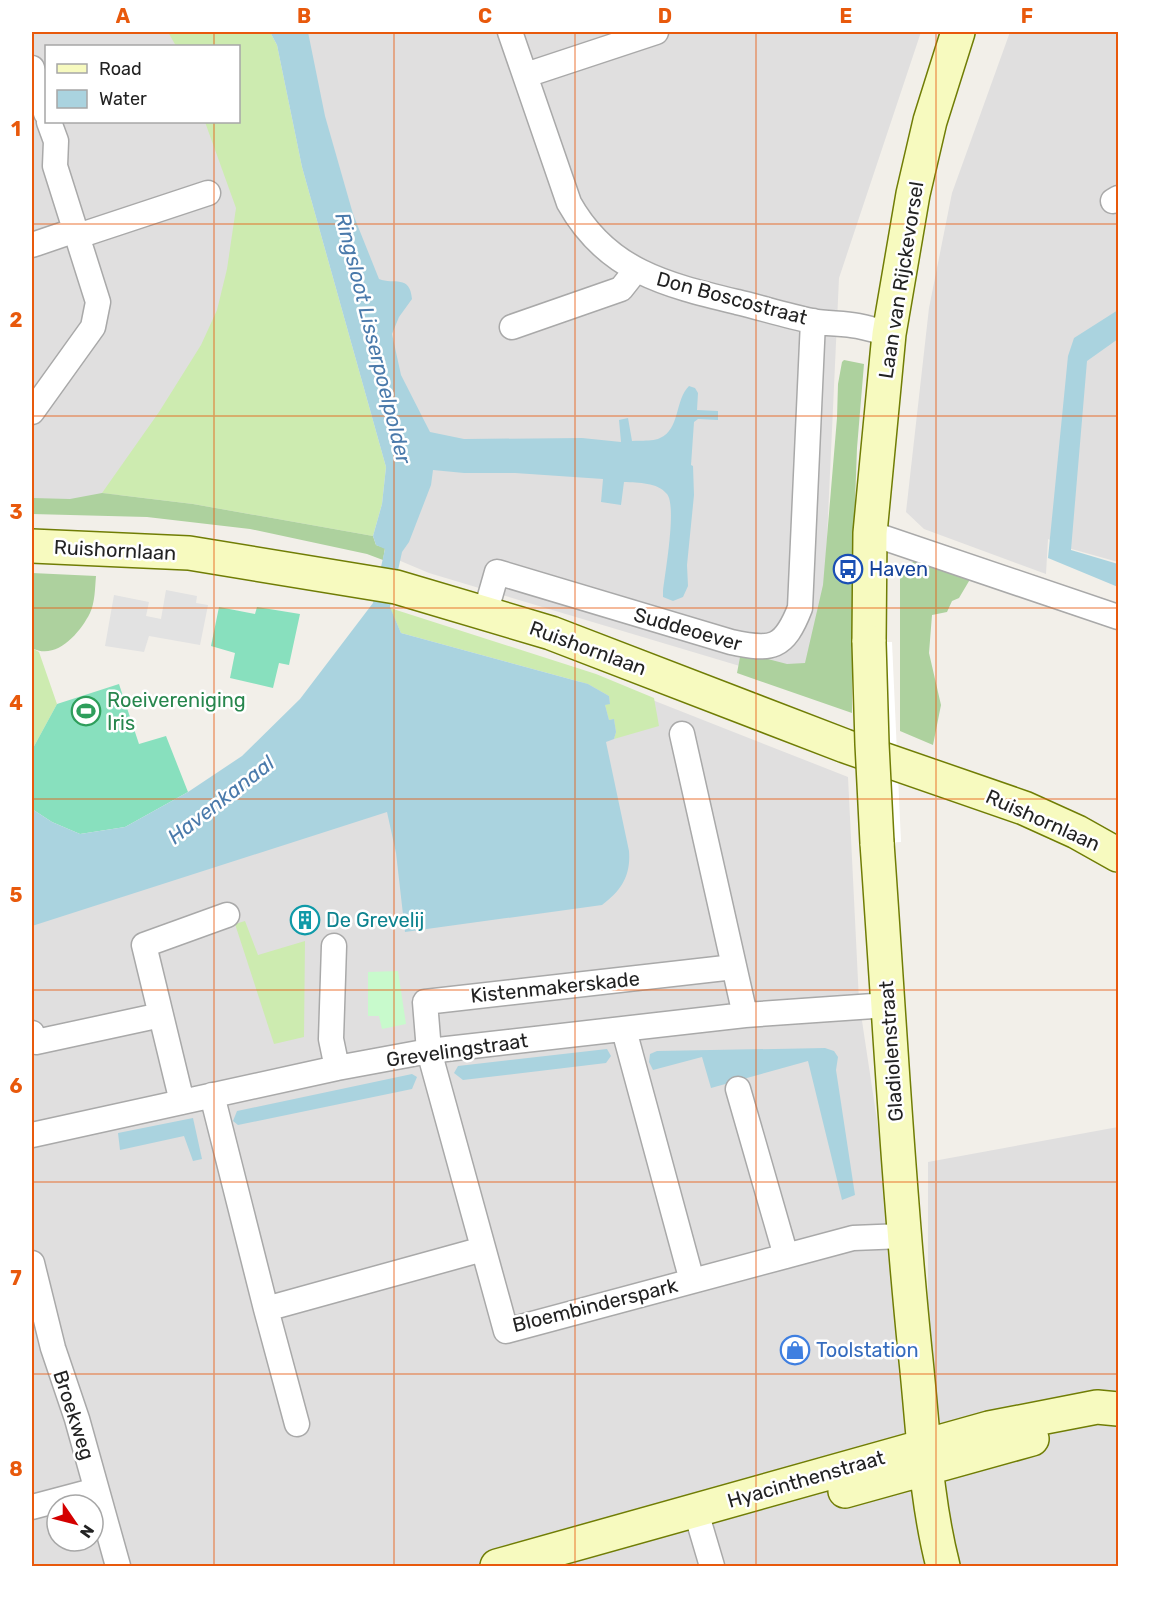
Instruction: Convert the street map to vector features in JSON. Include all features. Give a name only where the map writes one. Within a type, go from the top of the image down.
[{"type":"main road","name":"Laan van Rijckevorsel","points":[[870,532],[889,334],[913,194],[936,100],[958,32]]},
{"type":"main road","name":"Gladiolenstraat","points":[[870,532],[869,642],[872,744],[903,1236],[925,1457],[936,1537],[943,1566]]},
{"type":"main road","name":"Ruishornlaan","points":[[32,546],[189,553],[386,585],[551,633],[845,746],[1024,808],[1077,832],[1119,855]]},
{"type":"main road","name":"Hyacinthenstraat","points":[[575,1566],[699,1522],[925,1457],[989,1428],[1097,1407],[1119,1409]]},
{"type":"main road","name":"Hyacinthenstraat","points":[[497,1566],[699,1522]]},
{"type":"street","name":"Don Boscostraat","points":[[510,32],[569,203],[582,225],[617,259],[636,270],[681,288],[813,321],[857,325],[889,334]]},
{"type":"street","points":[[526,75],[656,32]]},
{"type":"street","points":[[32,68],[45,110]]},
{"type":"street","points":[[32,412],[93,327],[98,302],[55,166],[56,141],[49,123]]},
{"type":"street","points":[[32,245],[208,192]]},
{"type":"street","points":[[512,327],[621,289],[636,270]]},
{"type":"street","name":"Suddeoever","points":[[484,614],[497,572],[752,647],[771,646],[785,638],[800,608],[813,321]]},
{"type":"street","points":[[870,532],[1119,617]]},
{"type":"street","points":[[682,734],[745,1016]]},
{"type":"street","points":[[182,1102],[144,945],[227,915]]},
{"type":"street","points":[[334,946],[331,1039],[337,1068]]},
{"type":"street","name":"Kistenmakerskade","points":[[429,1051],[425,1002],[734,968]]},
{"type":"street","name":"Grevelingstraat","points":[[32,1135],[337,1068],[429,1051],[745,1016],[888,1005]]},
{"type":"street","points":[[32,1033],[36,1042],[161,1015]]},
{"type":"street","name":"Bloembinderspark","points":[[624,1030],[693,1281]]},
{"type":"street","name":"Bloembinderspark","points":[[429,1051],[506,1331],[853,1238],[903,1236]]},
{"type":"street","points":[[738,1089],[786,1256]]},
{"type":"street","points":[[212,1095],[297,1424]]},
{"type":"street","points":[[266,1309],[483,1249]]},
{"type":"street","name":"Broekweg","points":[[32,1263],[56,1359],[77,1419],[118,1566]]},
{"type":"street","points":[[32,1507],[96,1490]]},
{"type":"street","points":[[699,1522],[712,1566]]},
{"type":"shaded area","points":[[32,32],[184,32],[192,45],[45,45],[45,123],[228,123],[253,192],[240,329],[108,510],[32,511]]},
{"type":"shaded area","points":[[284,32],[921,32],[839,278],[820,690],[429,573],[391,557],[405,465]]},
{"type":"shaded area","points":[[1010,32],[1118,32],[1118,562],[1068,548],[1048,539],[1046,574],[924,529],[906,512],[929,308],[952,193]]},
{"type":"shaded area","points":[[166,590],[197,596],[196,603],[208,605],[200,645],[149,636],[144,652],[105,646],[114,595],[149,602],[146,616],[161,619]]},
{"type":"shaded area","points":[[594,677],[848,777],[859,1001],[928,1458],[928,1162],[1118,1127],[1118,1566],[32,1566],[32,905]]},
{"type":"green space","points":[[168,32],[270,32],[277,45],[302,167],[386,467],[382,504],[373,536],[193,504],[102,493],[159,412],[201,345],[217,310],[227,269],[236,208],[205,123],[240,123],[240,45],[175,45]]},
{"type":"green space","points":[[844,360],[864,364],[857,448],[852,584],[852,713],[737,673],[741,652],[787,664],[805,663],[823,585],[838,384]]},
{"type":"green space","points":[[102,493],[193,504],[373,536],[376,545],[385,548],[383,560],[367,554],[250,529],[147,517],[32,514],[32,498],[70,499]]},
{"type":"green space","points":[[925,559],[972,576],[959,598],[952,601],[947,612],[932,615],[929,653],[941,705],[933,745],[900,731],[900,577],[910,564]]},
{"type":"green space","points":[[32,573],[96,576],[93,605],[86,621],[66,643],[50,651],[32,648]]},
{"type":"green space","points":[[219,607],[255,614],[257,607],[300,614],[289,665],[279,663],[273,688],[230,678],[235,653],[211,646]]},
{"type":"green space","points":[[390,608],[596,674],[654,698],[659,726],[614,739],[616,732],[614,719],[609,720],[605,705],[610,703],[609,696],[588,684],[401,633]]},
{"type":"green space","points":[[32,648],[39,652],[57,704],[32,750]]},
{"type":"green space","points":[[119,684],[139,744],[166,736],[188,792],[125,827],[80,834],[52,822],[32,809],[32,750],[57,704]]},
{"type":"green space","points":[[245,921],[258,955],[305,941],[304,1037],[274,1044],[235,924]]},
{"type":"green space","points":[[398,971],[406,1024],[382,1029],[379,1016],[368,1016],[368,972]]},
{"type":"water","points":[[270,32],[308,32],[325,116],[353,214],[379,279],[405,283],[411,291],[412,299],[399,317],[392,334],[401,375],[430,432],[464,439],[582,438],[621,442],[619,420],[628,418],[632,441],[653,440],[666,434],[671,428],[681,398],[689,386],[695,388],[698,393],[697,410],[718,411],[718,420],[698,419],[694,422],[691,465],[693,466],[694,495],[687,565],[688,586],[683,597],[673,601],[663,597],[671,525],[670,501],[663,490],[647,484],[624,482],[621,505],[601,502],[603,479],[433,470],[431,485],[409,542],[402,552],[390,607],[401,633],[588,684],[609,696],[610,704],[605,705],[609,720],[614,719],[616,732],[614,739],[606,742],[629,860],[623,882],[615,894],[602,905],[405,932],[396,853],[387,812],[32,926],[32,809],[52,822],[80,834],[125,827],[188,792],[242,756],[300,699],[373,603],[385,549],[376,545],[373,536],[382,504],[386,467],[302,167],[277,45]]},
{"type":"water","points":[[1118,310],[1118,339],[1087,361],[1071,550],[1118,564],[1118,587],[1048,558],[1068,356],[1074,338]]},
{"type":"water","points":[[825,1048],[834,1051],[838,1057],[836,1070],[855,1195],[842,1200],[808,1061],[711,1088],[702,1057],[653,1070],[649,1062],[650,1054],[657,1051]]},
{"type":"water","points":[[607,1049],[611,1056],[606,1063],[463,1080],[454,1073],[458,1066]]},
{"type":"water","points":[[412,1074],[417,1077],[412,1089],[238,1125],[233,1121],[237,1111]]},
{"type":"water","points":[[193,1118],[202,1159],[193,1161],[184,1136],[120,1150],[118,1133]]},
{"type":"pier","points":[[892,642],[901,842],[866,844],[857,643]]},
{"type":"place","name":"Haven","points":[[848,569]]},
{"type":"place","name":"Roeivereniging Iris","points":[[86,711]]},
{"type":"place","name":"De Grevelij","points":[[305,920]]},
{"type":"place","name":"Toolstation","points":[[795,1350]]},
{"type":"water label","name":"Ringsloot Lisserpoelpolder","points":[[373,338]]},
{"type":"water label","name":"Havenkanaal","points":[[221,800]]}]
